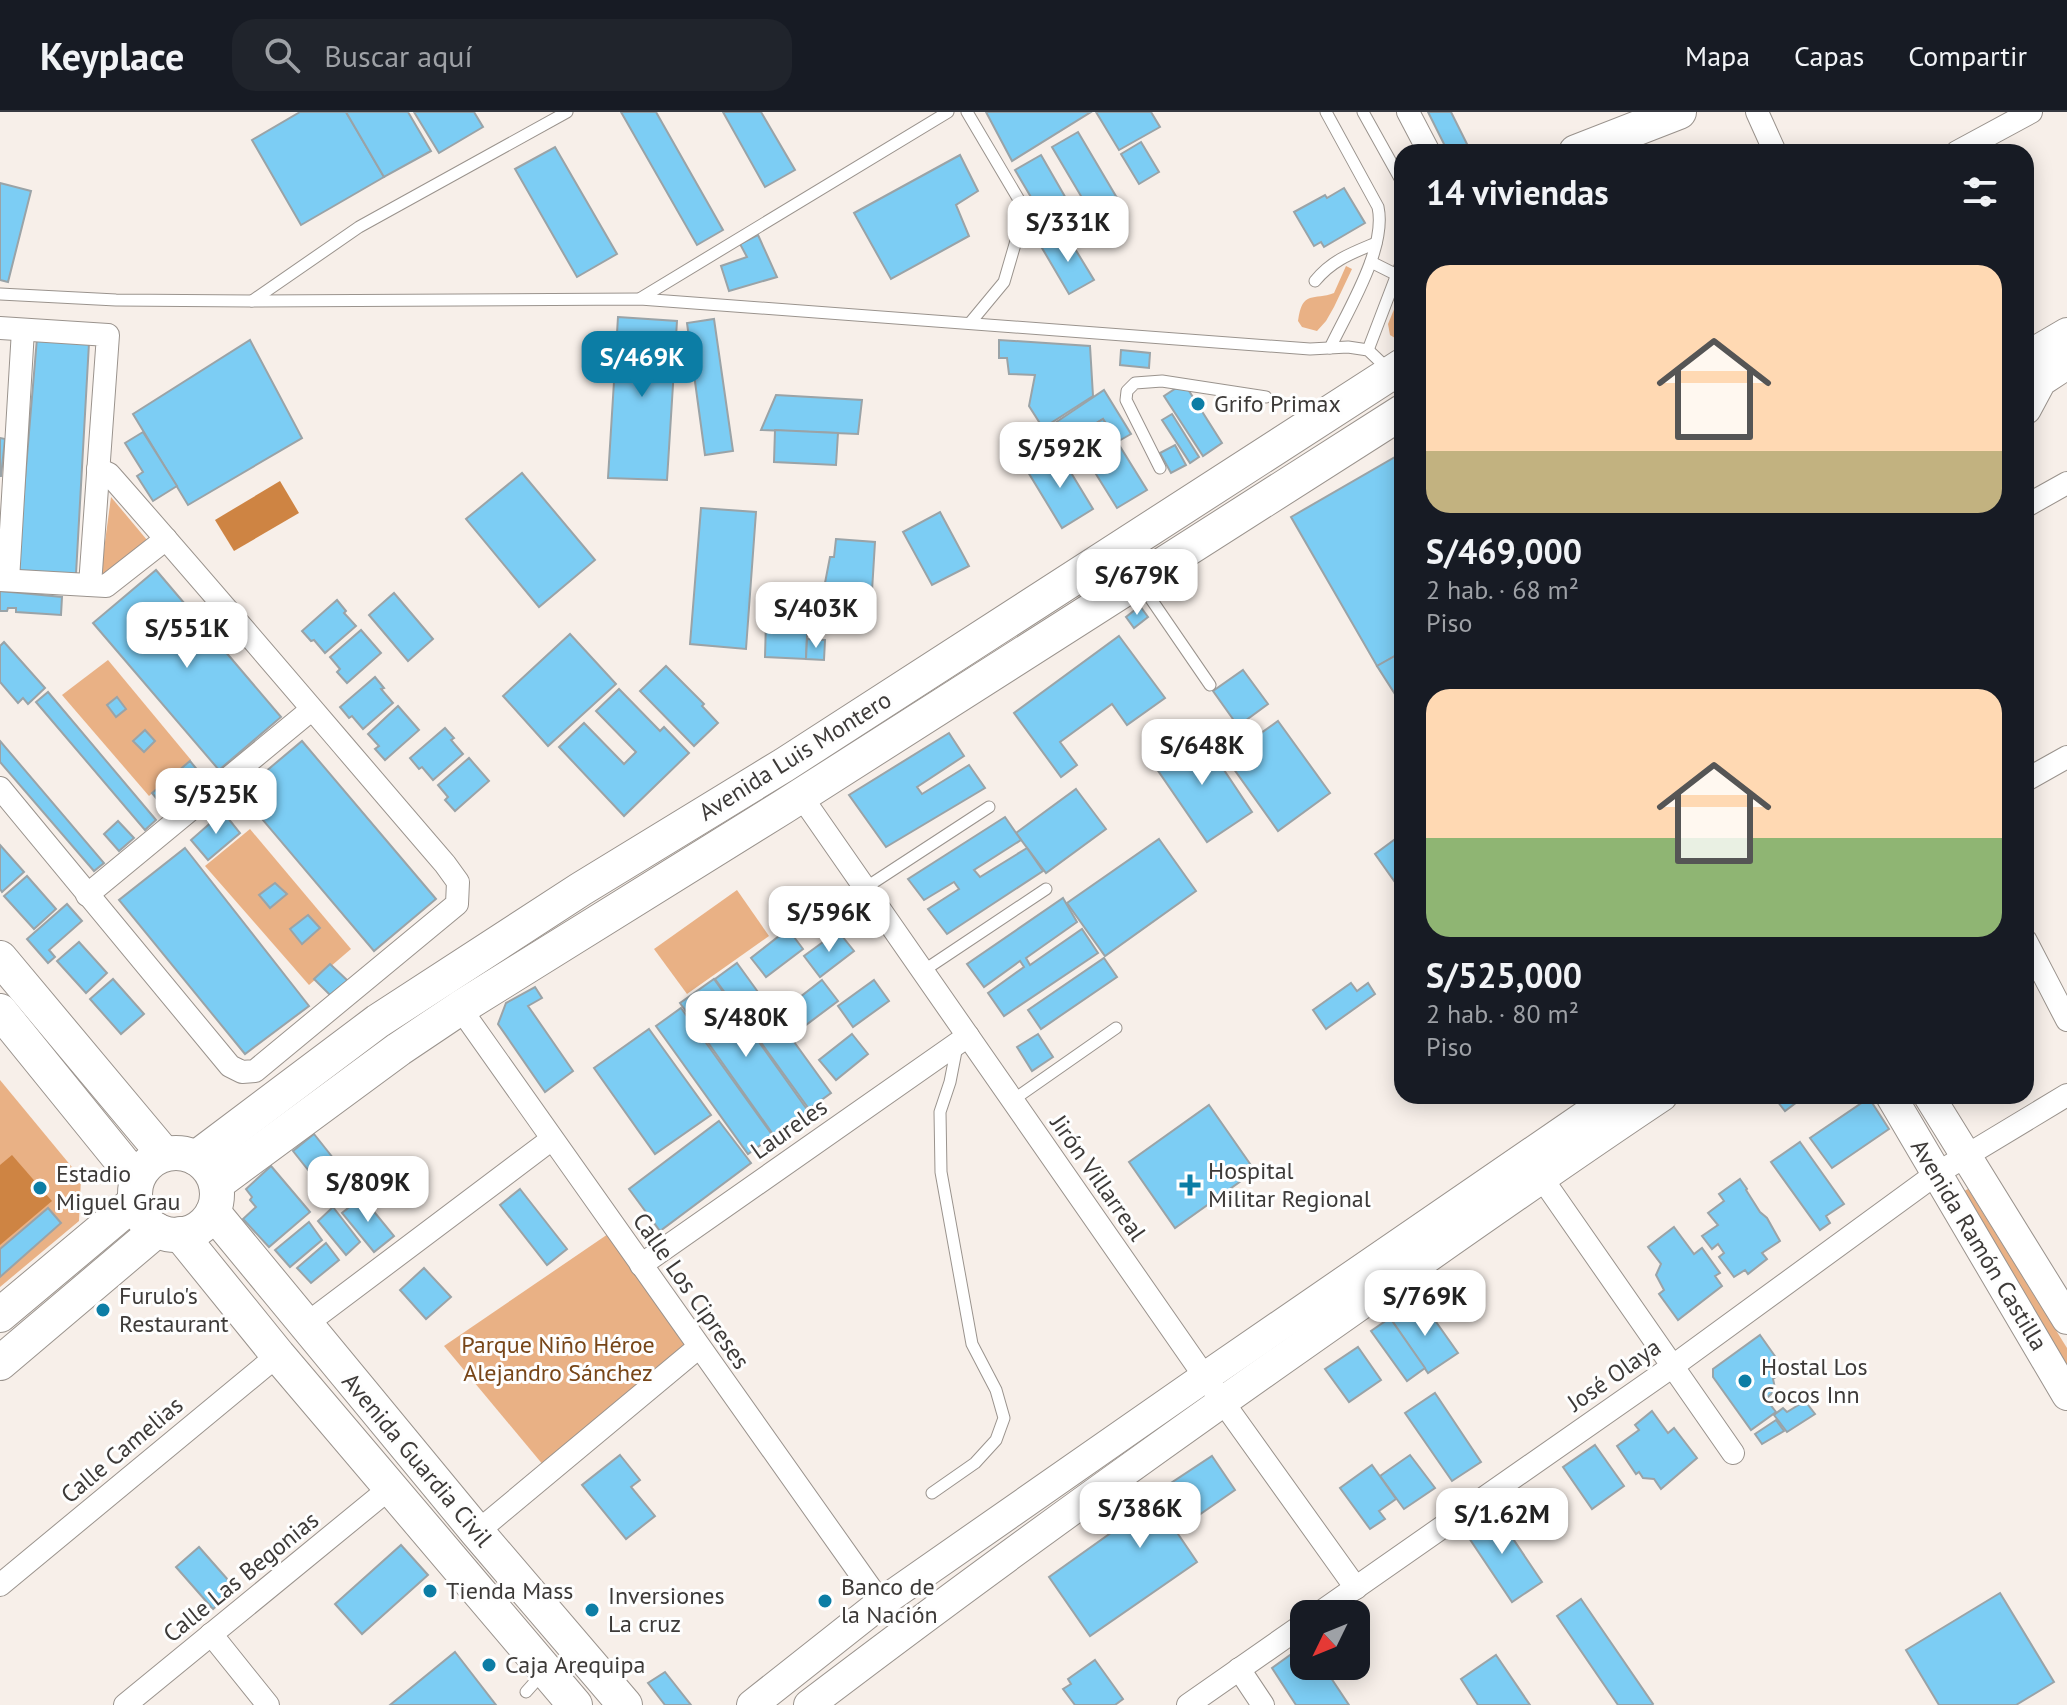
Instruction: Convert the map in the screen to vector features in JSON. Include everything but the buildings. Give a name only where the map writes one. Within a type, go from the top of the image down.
[{"type":"main road","points":[[1597,144],[1679,112]]},
{"type":"main road","points":[[2034,352],[2067,333]]},
{"type":"main road","name":"Avenida Luis Montero","points":[[197,1177],[378,1021],[581,889],[784,765],[1335,410],[1387,363]]},
{"type":"main road","points":[[2034,394],[2041,381],[2067,364]]},
{"type":"main road","points":[[1335,410],[1355,442]]},
{"type":"main road","name":"Avenida Luis Montero","points":[[197,1177],[1394,417]]},
{"type":"main road","points":[[1213,488],[1234,519]]},
{"type":"main road","name":"Avenida Guardia Civil","points":[[0,958],[197,1177],[305,1325],[625,1705]]},
{"type":"main road","points":[[0,1011],[137,1190]]},
{"type":"main road","points":[[752,1705],[881,1603],[1602,1104]]},
{"type":"main road","points":[[809,1705],[925,1617],[1223,1402],[1541,1177],[1650,1104]]},
{"type":"main road","name":"Avenida Ramón Castilla","points":[[1896,1104],[2067,1395]]},
{"type":"main road","name":"Avenida Ramón Castilla","points":[[1934,1104],[2067,1319]]},
{"type":"main road","points":[[153,1160],[197,1177],[205,1223],[194,1231],[169,1232],[147,1223],[140,1213],[137,1190],[144,1169],[153,1160]]},
{"type":"main road","points":[[0,1315],[137,1190]]},
{"type":"main road","points":[[0,1363],[169,1232]]},
{"type":"main road","name":"Avenida Guardia Civil","points":[[169,1232],[390,1488],[536,1681],[575,1705]]},
{"type":"main road","points":[[536,1681],[573,1645]]},
{"type":"street","points":[[1408,112],[1425,144]]},
{"type":"street","points":[[1757,112],[1771,144]]},
{"type":"street","points":[[1972,144],[2031,112]]},
{"type":"street","points":[[0,328],[108,335],[90,585]]},
{"type":"street","points":[[23,330],[4,580],[106,586],[166,539]]},
{"type":"street","points":[[0,788],[230,1066],[242,1072],[255,1071],[457,904],[458,882],[445,864],[109,474],[98,469]]},
{"type":"street","points":[[2034,502],[2067,483]]},
{"type":"street","points":[[87,895],[311,710]]},
{"type":"street","points":[[2034,776],[2067,757]]},
{"type":"street","name":"Jirón Villarreal","points":[[801,796],[923,971],[962,1040],[1013,1100],[1356,1588]]},
{"type":"street","points":[[2034,956],[2067,1020]]},
{"type":"street","points":[[353,989],[399,1049]]},
{"type":"street","name":"Calle Los Cipreses","points":[[460,1008],[881,1603]]},
{"type":"street","name":"Laureles","points":[[641,1265],[962,1040]]},
{"type":"street","name":"José Olaya","points":[[1338,1600],[1673,1366],[1936,1174],[2067,1095]]},
{"type":"street","points":[[305,1325],[552,1139]]},
{"type":"street","points":[[1541,1177],[1733,1453]]},
{"type":"street","points":[[477,1532],[699,1347]]},
{"type":"street","name":"Calle Camelias","points":[[0,1585],[278,1355]]},
{"type":"street","name":"Calle Las Begonias","points":[[125,1705],[390,1488]]},
{"type":"street","points":[[211,1634],[268,1705]]},
{"type":"street","points":[[1188,1705],[1290,1634]]},
{"type":"street","points":[[1239,1669],[1263,1705]]},
{"type":"lane","points":[[251,301],[359,227],[567,112]]},
{"type":"lane","points":[[640,299],[948,112]]},
{"type":"lane","points":[[967,112],[1025,210],[1004,282],[970,323]]},
{"type":"lane","points":[[1326,112],[1378,207],[1381,222],[1371,262],[1330,348]]},
{"type":"lane","points":[[1363,112],[1394,168]]},
{"type":"lane","points":[[1315,281],[1340,258],[1376,243]]},
{"type":"lane","points":[[1371,262],[1394,274]]},
{"type":"lane","points":[[0,294],[116,300],[640,299],[1310,349],[1330,348],[1387,363],[1394,301]]},
{"type":"lane","points":[[1160,468],[1126,400],[1127,391],[1135,383],[1162,381],[1266,397]]},
{"type":"lane","points":[[1138,581],[1210,685]]},
{"type":"lane","points":[[865,888],[989,807]]},
{"type":"lane","points":[[923,971],[1046,889]]},
{"type":"lane","points":[[1013,1100],[1116,1028]]},
{"type":"lane","points":[[932,1493],[975,1463],[996,1440],[1004,1418],[996,1390],[972,1344],[941,1172],[940,1112],[962,1040]]},
{"type":"green space","points":[[1346,266],[1352,269],[1326,321],[1317,331],[1302,327],[1298,321],[1302,304],[1310,298],[1334,293]]},
{"type":"green space","points":[[1394,309],[1394,337],[1390,335],[1388,324]]},
{"type":"green space","points":[[111,497],[147,540],[108,576],[101,572]]},
{"type":"green space","points":[[108,660],[191,760],[149,796],[62,695]]},
{"type":"green space","points":[[250,829],[351,949],[309,985],[205,866]]},
{"type":"green space","points":[[737,890],[769,936],[687,994],[654,949]]},
{"type":"green space","name":"Estadio Miguel Grau","points":[[0,1080],[81,1178],[79,1221],[0,1287]]},
{"type":"green space","points":[[1968,1189],[2067,1348],[2067,1367],[1959,1194]]},
{"type":"green space","name":"Parque Niño Héroe Alejandro Sánchez","points":[[611,1232],[689,1343],[544,1466],[444,1346]]},
{"type":"shaded area","points":[[280,481],[299,513],[234,551],[215,520]]},
{"type":"shaded area","points":[[12,1155],[52,1201],[0,1245],[0,1165]]},
{"type":"place","name":"Grifo Primax","points":[[1198,404]]},
{"type":"place","name":"Hospital Militar Regional","points":[[1190,1185]]},
{"type":"place","name":"Estadio Miguel Grau","points":[[40,1188]]},
{"type":"place","name":"Furulo's Restaurant","points":[[103,1310]]},
{"type":"place","name":"Hostal Los Cocos Inn","points":[[1745,1381]]},
{"type":"place","name":"Tienda Mass","points":[[430,1591]]},
{"type":"place","name":"Banco de la Nación","points":[[825,1601]]},
{"type":"place","name":"Inversiones La cruz","points":[[592,1610]]},
{"type":"place","name":"Caja Arequipa","points":[[489,1665]]}]
